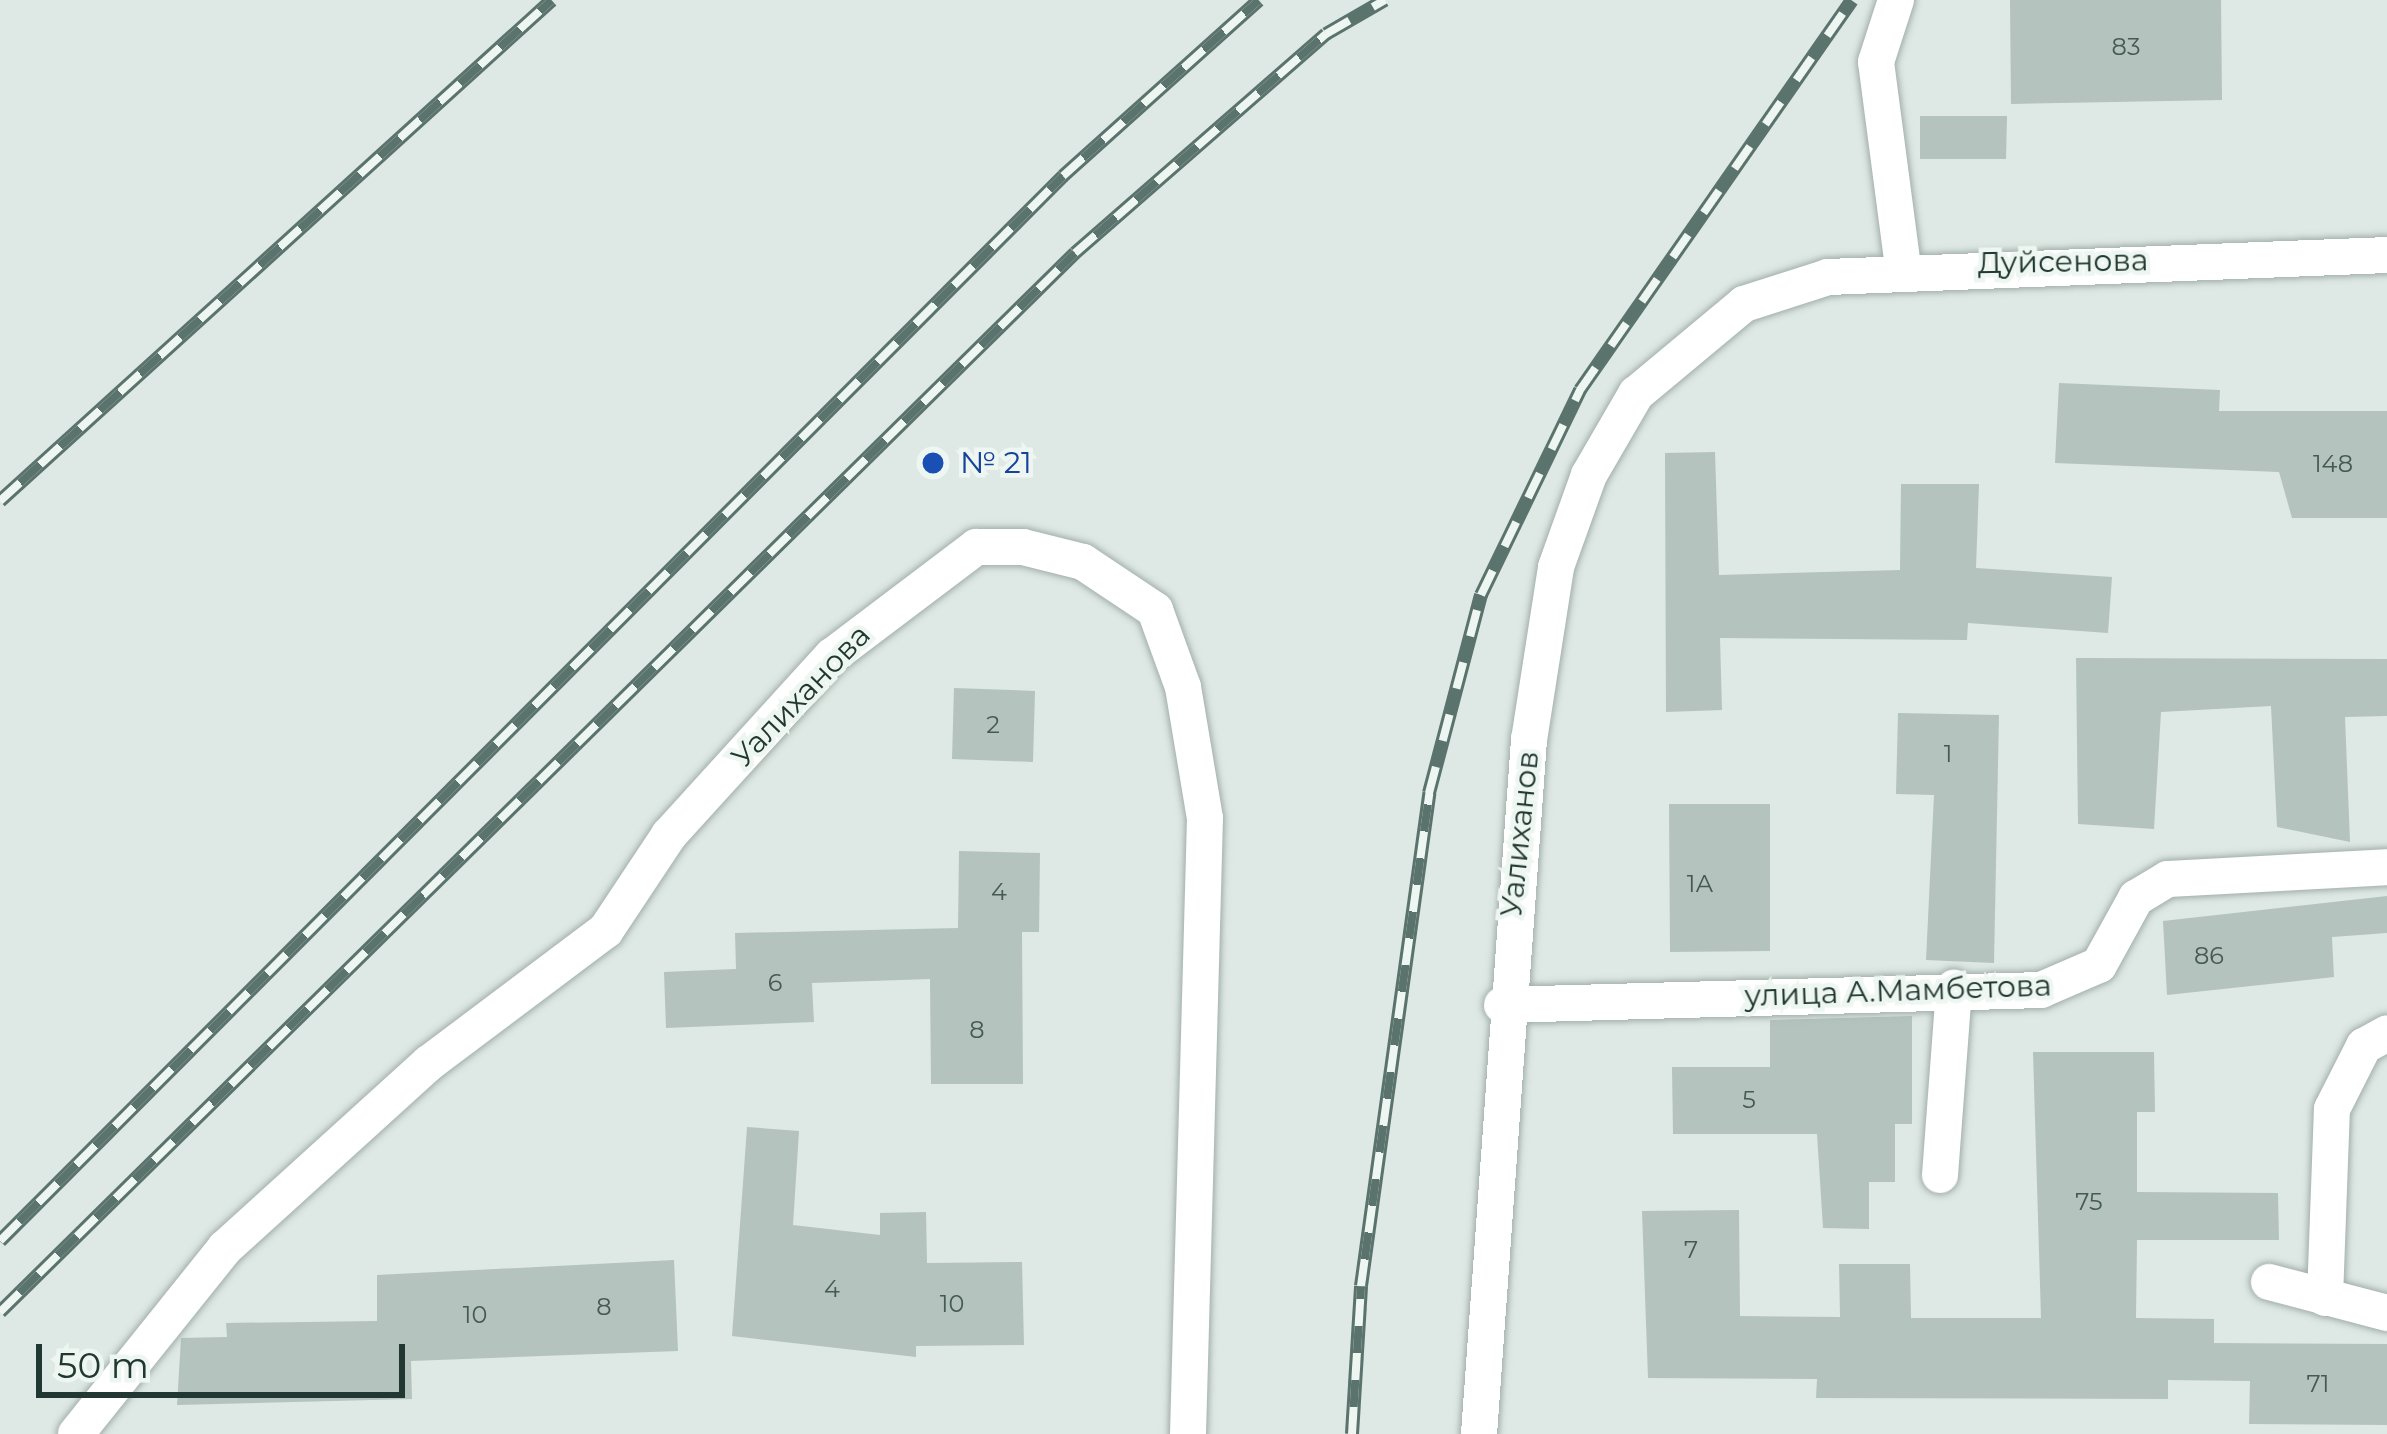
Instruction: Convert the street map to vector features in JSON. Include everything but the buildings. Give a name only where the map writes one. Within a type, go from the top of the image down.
[{"type":"street","points":[[1896,0],[1876,62],[1903,266]]},
{"type":"street","name":"Дуйсенова","points":[[1744,304],[1903,266],[2387,255]]},
{"type":"street","name":"Уалиханов","points":[[1479,1434],[1502,1005],[1556,568],[1589,475],[1636,394],[1744,304]]},
{"type":"street","name":"Уалиханова","points":[[76,1434],[224,1248],[429,1064],[606,930],[669,836],[832,656],[920,582],[976,548],[999,547],[1083,562],[1155,610],[1183,687],[1204,818],[1188,1434]]},
{"type":"street","name":"улица А.Мамбетова","points":[[1502,1005],[2073,983],[2099,965],[2136,898],[2168,879],[2387,867]]},
{"type":"street","points":[[1940,1175],[1954,988]]},
{"type":"street","points":[[2325,1298],[2332,1108],[2364,1046],[2387,1033]]},
{"type":"street","points":[[2269,1282],[2387,1313]]},
{"type":"railway","points":[[0,501],[552,0]]},
{"type":"railway","points":[[0,1241],[1063,176],[1259,0]]},
{"type":"railway","points":[[0,1312],[1075,253],[1326,34],[1385,0]]},
{"type":"railway","points":[[1352,1434],[1361,1286],[1429,793],[1481,595],[1580,390],[1852,0]]},
{"type":"place","name":"№ 21","points":[[933,463]]}]
